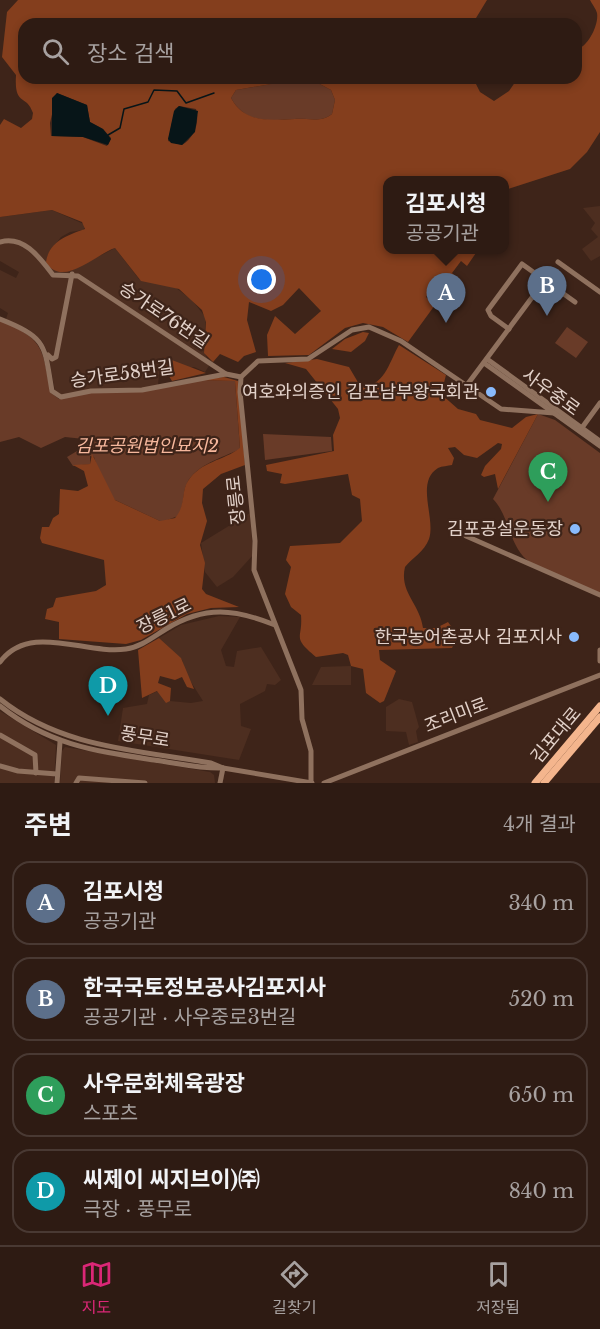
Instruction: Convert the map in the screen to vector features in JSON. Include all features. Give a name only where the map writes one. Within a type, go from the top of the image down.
[{"type":"main road","name":"김포대로","points":[[535,783],[600,706]]},
{"type":"main road","name":"김포대로","points":[[544,783],[600,717]]},
{"type":"street","name":"승가로76번길","points":[[0,242],[10,239],[21,244],[39,257],[53,275],[72,274],[226,374],[241,377]]},
{"type":"street","points":[[558,262],[600,292]]},
{"type":"street","points":[[509,329],[490,316],[490,307],[522,264],[575,302]]},
{"type":"street","points":[[47,355],[52,359],[56,357],[72,274]]},
{"type":"street","points":[[467,385],[545,280]]},
{"type":"street","name":"승가로58번길","points":[[0,319],[30,333],[47,355],[52,391],[61,397],[91,391],[142,390],[226,374]]},
{"type":"street","points":[[241,377],[258,361],[308,359],[352,330],[369,327],[394,336],[506,411],[554,413]]},
{"type":"street","name":"사우중로","points":[[486,361],[554,413],[600,441]]},
{"type":"street","name":"사우중로","points":[[486,361],[600,446]]},
{"type":"street","name":"장릉로","points":[[241,377],[240,392],[255,541],[254,570],[303,694],[302,719],[309,741],[311,783]]},
{"type":"street","points":[[581,430],[600,404]]},
{"type":"street","points":[[466,536],[600,596]]},
{"type":"street","name":"장릉1로","points":[[0,662],[12,650],[35,642],[111,650],[132,648],[182,620],[208,613],[238,612],[275,625]]},
{"type":"street","points":[[600,650],[600,662]]},
{"type":"street","name":"조리미로","points":[[324,783],[600,675]]},
{"type":"street","name":"풍무로","points":[[0,699],[37,723],[75,740],[211,763],[223,768]]},
{"type":"street","name":"풍무로","points":[[0,706],[34,729],[60,742],[99,752],[223,768],[311,783]]},
{"type":"street","points":[[0,735],[37,757],[36,773]]},
{"type":"street","points":[[57,783],[60,742]]},
{"type":"street","points":[[0,766],[11,770],[57,774]]},
{"type":"street","points":[[221,783],[223,768]]},
{"type":"street","points":[[76,783],[79,778],[145,783]]},
{"type":"shaded area","points":[[18,0],[487,0],[476,18],[18,18],[18,84],[271,84],[236,90],[231,98],[244,112],[259,119],[319,119],[332,114],[335,100],[331,90],[320,84],[476,84],[480,92],[494,101],[509,91],[514,84],[582,84],[582,47],[592,35],[597,18],[597,13],[590,0],[600,0],[600,132],[587,152],[570,169],[509,189],[509,176],[383,176],[383,254],[475,254],[467,266],[461,261],[452,273],[455,276],[450,283],[440,277],[426,297],[435,305],[408,342],[383,327],[363,323],[345,328],[309,355],[268,356],[267,335],[275,316],[295,334],[321,311],[299,288],[283,305],[271,311],[249,302],[247,320],[256,352],[244,356],[238,362],[220,354],[213,362],[204,353],[206,322],[202,310],[179,289],[141,281],[115,248],[70,271],[61,272],[53,269],[46,262],[55,244],[85,229],[82,222],[52,210],[0,217],[0,125],[4,119],[21,128],[32,119],[33,113],[19,96],[16,75],[2,57],[7,12]],"holes":[[[57,93],[87,105],[90,122],[103,129],[111,138],[107,146],[83,137],[51,136],[50,123]],[[179,106],[196,109],[197,114],[193,134],[182,145],[168,141],[175,109]]]},
{"type":"shaded area","points":[[57,93],[87,105],[90,122],[103,129],[111,139],[108,145],[83,137],[52,136],[52,98]]},
{"type":"shaded area","points":[[179,106],[198,111],[195,132],[182,145],[171,143],[168,139],[174,111]]},
{"type":"shaded area","points":[[600,206],[600,256],[591,261],[582,249],[598,237],[591,229],[595,223],[583,208]]},
{"type":"shaded area","points":[[52,210],[86,225],[83,230],[70,232],[61,237],[48,254],[70,271],[115,248],[139,279],[176,288],[192,300],[206,318],[203,349],[207,358],[212,361],[205,372],[194,367],[159,374],[158,385],[144,388],[61,395],[55,391],[48,353],[42,341],[28,329],[6,319],[8,313],[0,308],[0,270],[16,278],[19,272],[0,261],[0,217]]},
{"type":"shaded area","points":[[363,332],[369,333],[365,341],[351,352],[332,349],[345,339]]},
{"type":"shaded area","points":[[399,345],[446,375],[441,394],[458,409],[476,414],[480,420],[512,428],[526,417],[538,414],[498,489],[495,474],[484,477],[481,475],[485,466],[501,449],[502,444],[498,443],[477,458],[464,455],[455,447],[448,448],[454,458],[452,465],[438,468],[431,474],[427,491],[429,539],[405,567],[405,584],[423,628],[436,628],[448,622],[458,636],[452,648],[379,650],[380,660],[396,671],[384,701],[380,703],[366,693],[363,669],[351,666],[348,655],[343,653],[316,657],[303,645],[300,638],[301,615],[291,607],[285,594],[291,567],[286,560],[290,546],[340,543],[362,521],[360,499],[352,495],[348,474],[285,484],[280,483],[282,474],[267,471],[266,465],[334,451],[333,435],[340,418],[338,409],[306,369],[285,363],[317,359],[349,367],[359,384],[367,385],[380,379],[385,373]]},
{"type":"shaded area","points":[[164,357],[206,373],[172,381],[167,373],[160,377]]},
{"type":"shaded area","points":[[224,377],[238,381],[245,465],[221,474],[203,489],[202,503],[207,521],[200,545],[205,563],[202,589],[206,594],[239,607],[211,608],[187,614],[141,640],[126,644],[59,639],[59,622],[45,619],[47,609],[53,607],[56,598],[96,591],[106,585],[104,560],[42,543],[40,538],[42,527],[49,527],[53,518],[59,514],[60,489],[78,491],[88,486],[84,471],[73,465],[90,464],[92,454],[115,500],[160,521],[175,518],[181,509],[186,485],[193,474],[240,448],[235,381],[195,380]]},
{"type":"shaded area","points":[[250,513],[253,555],[233,577],[217,587],[205,572],[201,543]]},
{"type":"shaded area","points":[[219,616],[240,617],[221,650],[226,666],[234,667],[237,651],[261,647],[281,680],[275,685],[267,684],[265,691],[240,704],[241,726],[251,729],[239,760],[118,741],[123,708],[147,704],[149,695],[158,691],[170,701],[191,703],[203,701],[186,674],[182,660],[159,638],[181,625]]},
{"type":"shaded area","points":[[159,638],[181,658],[194,689],[187,687],[182,677],[175,680],[160,676],[158,683],[171,688],[170,701],[166,703],[157,691],[142,698],[138,650]]},
{"type":"shaded area","points":[[351,666],[351,685],[312,685],[321,667]]},
{"type":"shaded area","points":[[399,699],[412,702],[419,727],[416,731],[418,742],[409,745],[406,732],[386,731],[386,707]]},
{"type":"shaded area","points":[[0,711],[56,745],[54,783],[0,783]]},
{"type":"shaded area","points":[[65,747],[210,772],[214,775],[215,783],[60,783],[62,751]]},
{"type":"green space","points":[[271,84],[320,84],[331,90],[335,100],[332,114],[328,117],[268,120],[251,117],[237,107],[231,98],[236,90]]},
{"type":"green space","name":"김포공원법인묘지2","points":[[0,320],[34,340],[43,355],[51,393],[59,399],[87,393],[132,392],[195,380],[235,381],[240,449],[210,462],[191,476],[184,491],[182,508],[178,516],[162,522],[113,499],[99,474],[94,457],[90,456],[90,464],[73,466],[67,457],[87,445],[84,439],[65,437],[41,448],[19,437],[0,442]]},
{"type":"green space","points":[[567,327],[588,342],[576,358],[555,343]]},
{"type":"green space","points":[[538,414],[555,420],[600,453],[600,593],[551,573],[527,560],[516,546],[503,513],[493,499]]},
{"type":"green space","points":[[263,434],[331,437],[332,451],[265,460]]},
{"type":"waterway","points":[[108,135],[120,128],[124,109],[148,102],[154,90],[177,91],[186,103],[214,93]]},
{"type":"place","name":"한국국토정보공사김포지사","points":[[547,316]]},
{"type":"place","name":"김포시청","points":[[446,323]]},
{"type":"place","name":"여호와의증인 김포남부왕국회관","points":[[491,392]]},
{"type":"place","name":"사우문화체육광장","points":[[548,502]]},
{"type":"place","name":"김포공설운동장","points":[[575,529]]},
{"type":"place","name":"한국농어촌공사 김포지사","points":[[574,637]]},
{"type":"place","name":"씨제이 씨지브이)㈜","points":[[108,716]]}]
